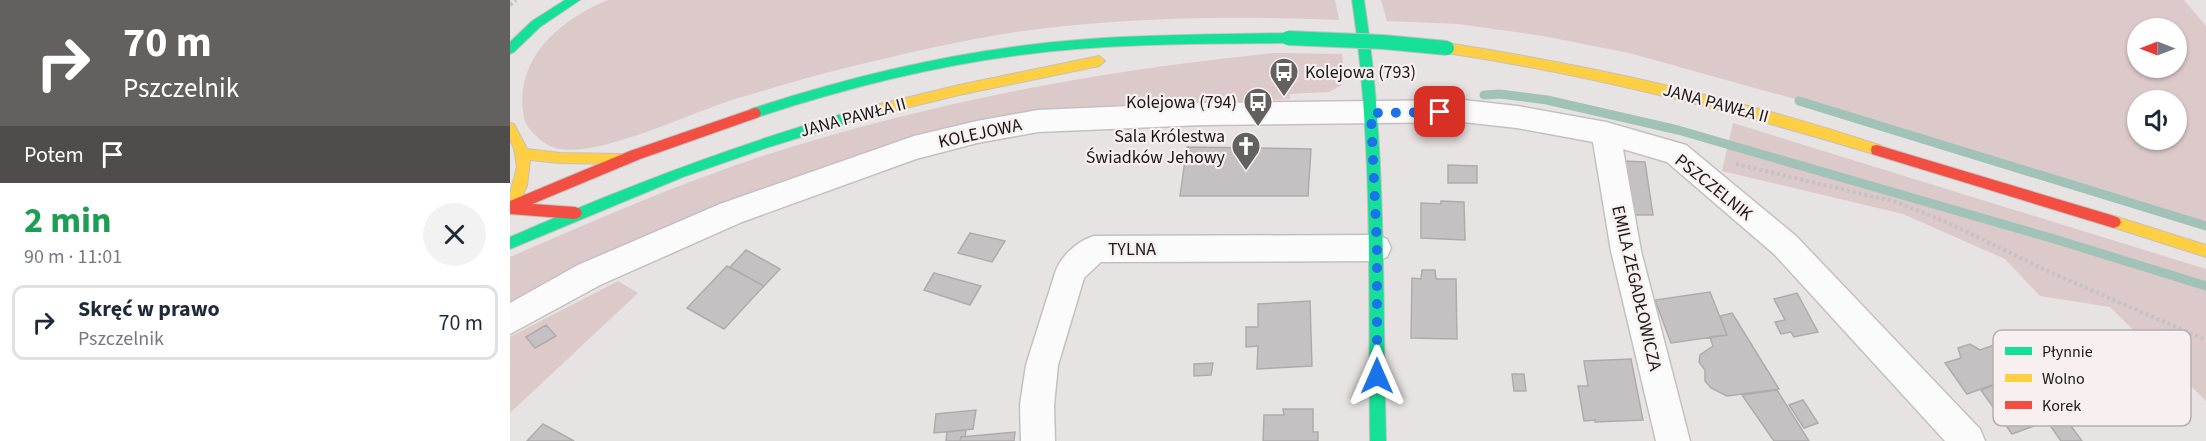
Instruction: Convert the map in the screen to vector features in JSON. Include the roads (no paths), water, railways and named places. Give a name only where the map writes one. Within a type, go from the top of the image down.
[{"type":"main road","points":[[510,49],[536,24],[574,0]]},
{"type":"main road","points":[[1358,0],[1368,61],[1371,113],[1377,248],[1378,441]]},
{"type":"main road","name":"JANA PAWŁA II","points":[[510,207],[624,159],[789,102],[952,62],[1026,49],[1085,43],[1171,39],[1210,41],[1288,38],[1383,42],[1447,48],[1592,71],[1717,102],[2206,250]]},
{"type":"main road","name":"JANA PAWŁA II","points":[[510,243],[575,213],[723,156],[819,125],[947,92],[1210,41]]},
{"type":"main road","points":[[510,129],[525,154],[526,169],[520,188],[510,207],[575,213]]},
{"type":"main road","points":[[525,154],[560,158],[624,159]]},
{"type":"street","name":"PSZCZELNIK","points":[[1371,113],[1463,111],[1517,117],[1606,133],[1676,153],[1718,186],[1785,245],[1968,441]]},
{"type":"street","name":"KOLEJOWA","points":[[510,319],[589,275],[731,213],[914,148],[977,132],[1038,121],[1202,114],[1371,113]]},
{"type":"street","name":"EMILA ZEGADŁOWICZA","points":[[1606,133],[1626,251],[1673,441]]},
{"type":"street","name":"TYLNA","points":[[1038,441],[1037,405],[1042,365],[1071,270],[1094,249],[1377,248]]},
{"type":"waterway","points":[[1484,95],[1500,94],[1547,100],[1678,130],[2061,241],[2206,286]]},
{"type":"waterway","points":[[1799,101],[2206,226]]},
{"type":"place","name":"Kolejowa (793)","points":[[1284,98]]},
{"type":"place","name":"Kolejowa (794)","points":[[1258,128]]},
{"type":"place","name":"Sala Królestwa Świadków Jehowy","points":[[1246,172]]}]
